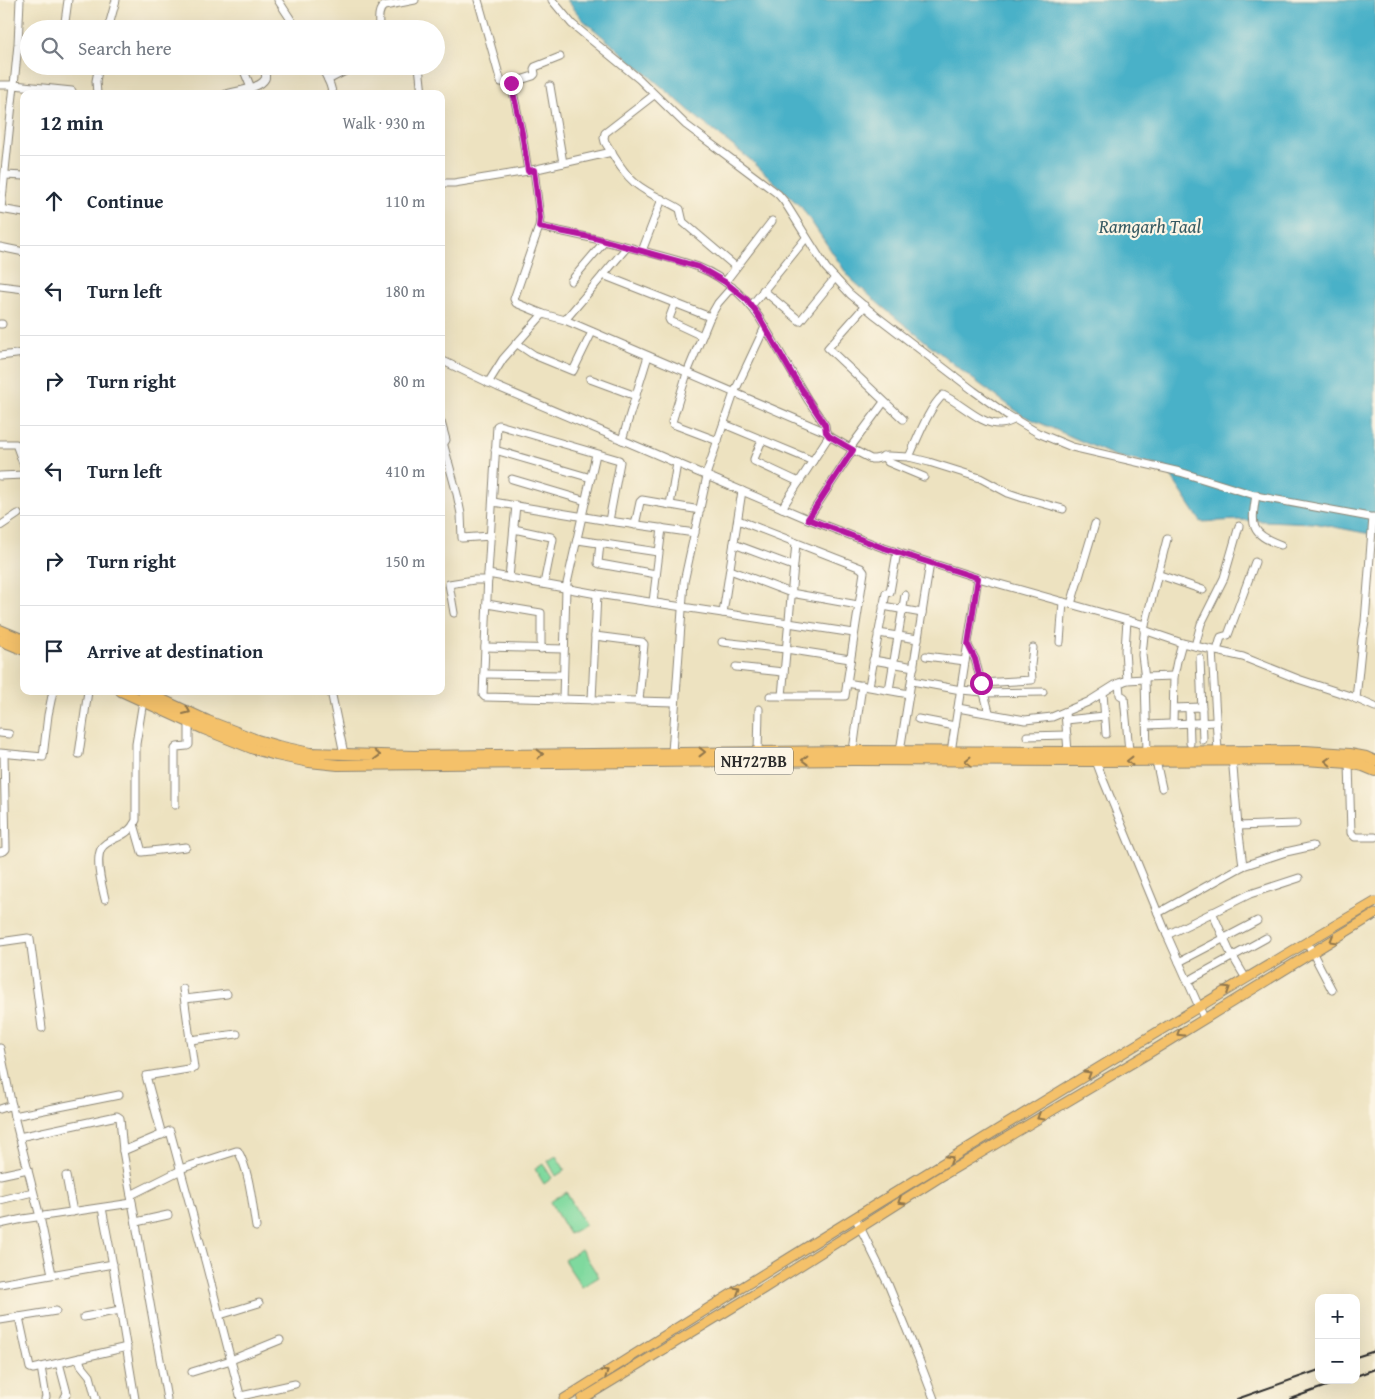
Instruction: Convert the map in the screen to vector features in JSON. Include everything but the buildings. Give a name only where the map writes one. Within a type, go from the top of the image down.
[{"type":"highway","points":[[0,630],[20,638]]},
{"type":"highway","points":[[0,640],[20,640]]},
{"type":"highway","name":"NH727BB","points":[[146,695],[189,722],[254,749],[309,762],[338,766],[1096,756],[1129,751],[1218,751],[1232,755],[1349,763],[1375,771]]},
{"type":"highway","name":"NH727BB","points":[[146,695],[258,740],[310,753],[414,756],[672,752],[1068,752],[1156,761],[1305,751],[1340,752],[1366,757],[1375,761]]},
{"type":"main road","points":[[564,1399],[695,1315],[1199,1006],[1375,902]]},
{"type":"main road","points":[[582,1399],[763,1289],[860,1227],[1375,914]]},
{"type":"street","points":[[20,0],[18,44],[1,209],[20,211]]},
{"type":"street","points":[[65,20],[68,0]]},
{"type":"street","points":[[110,20],[116,0]]},
{"type":"street","points":[[278,0],[291,20]]},
{"type":"street","points":[[379,20],[379,10],[384,6],[415,0]]},
{"type":"street","points":[[478,0],[502,82],[511,83],[534,75],[535,66],[560,57]]},
{"type":"street","points":[[552,0],[572,24],[639,79],[686,125],[778,194],[826,268],[850,294],[1006,414],[1038,433],[1072,447],[1187,474],[1256,495],[1374,517],[1356,699]]},
{"type":"street","points":[[97,75],[97,90]]},
{"type":"street","points":[[246,75],[251,88]]},
{"type":"street","points":[[243,90],[251,88],[266,78],[265,75]]},
{"type":"street","points":[[326,75],[332,90]]},
{"type":"street","points":[[328,80],[338,75]]},
{"type":"street","points":[[420,75],[422,90]]},
{"type":"street","points":[[511,83],[540,218],[539,227],[514,301],[516,303],[543,314],[565,320],[734,393],[827,434],[870,459],[875,460],[883,456],[909,457],[929,462],[980,478],[1008,493],[1022,498],[1063,509]]},
{"type":"street","points":[[0,85],[48,90]]},
{"type":"street","points":[[550,86],[563,163]]},
{"type":"street","points":[[654,95],[605,133],[604,138],[619,164],[634,183],[680,209],[683,222],[736,267]]},
{"type":"street","points":[[445,183],[531,170],[612,152]]},
{"type":"street","points":[[5,175],[20,176]]},
{"type":"street","points":[[642,251],[662,199]]},
{"type":"street","points":[[725,282],[772,221]]},
{"type":"street","points":[[539,227],[605,241],[699,267],[725,282],[747,300],[825,425],[827,434],[813,461],[782,508]]},
{"type":"street","points":[[751,306],[806,238]]},
{"type":"street","points":[[571,281],[605,241]]},
{"type":"street","points":[[0,247],[20,251]]},
{"type":"street","points":[[565,320],[627,247]]},
{"type":"street","points":[[603,275],[710,317]]},
{"type":"street","points":[[764,290],[800,321],[835,278]]},
{"type":"street","points":[[0,286],[20,288]]},
{"type":"street","points":[[718,441],[672,422],[687,373],[710,317],[718,303],[732,288]]},
{"type":"street","points":[[675,303],[668,319],[702,336]]},
{"type":"street","points":[[866,308],[828,348],[903,419]]},
{"type":"street","points":[[488,383],[516,343],[543,314]]},
{"type":"street","points":[[672,752],[684,582],[707,476],[734,393],[765,327]]},
{"type":"street","points":[[516,343],[534,355],[573,371],[592,332]]},
{"type":"street","points":[[0,356],[20,354]]},
{"type":"street","points":[[622,440],[648,356]]},
{"type":"street","points":[[445,362],[488,383],[808,519],[896,552],[978,578],[1127,620],[1182,643],[1243,657],[1375,707]]},
{"type":"street","points":[[590,379],[636,396]]},
{"type":"street","points":[[909,457],[926,422],[943,395],[972,413],[993,423],[1002,424],[1016,419]]},
{"type":"street","points":[[808,519],[884,402]]},
{"type":"street","points":[[724,424],[813,461]]},
{"type":"street","points":[[609,521],[620,462],[618,460],[499,425],[497,426],[483,694],[485,697],[675,702]]},
{"type":"street","points":[[762,440],[754,461],[799,482]]},
{"type":"street","points":[[0,444],[16,444],[20,455]]},
{"type":"street","points":[[495,450],[591,478]]},
{"type":"street","points":[[562,699],[566,588],[596,454]]},
{"type":"street","points":[[445,455],[457,494],[461,514],[462,538],[491,536]]},
{"type":"street","points":[[883,456],[888,462],[924,477]]},
{"type":"street","points":[[670,505],[677,463]]},
{"type":"street","points":[[0,476],[20,475]]},
{"type":"street","points":[[512,479],[586,502]]},
{"type":"street","points":[[723,613],[742,490]]},
{"type":"street","points":[[1256,495],[1252,516],[1256,530],[1264,538],[1281,545]]},
{"type":"street","points":[[635,525],[640,501],[700,510]]},
{"type":"street","points":[[493,502],[695,533]]},
{"type":"street","points":[[509,578],[516,505]]},
{"type":"street","points":[[0,526],[18,514]]},
{"type":"street","points":[[738,520],[862,569],[864,572],[846,695],[843,697],[770,696]]},
{"type":"street","points":[[1071,604],[1095,524]]},
{"type":"street","points":[[1195,646],[1201,624],[1224,578],[1239,526]]},
{"type":"street","points":[[653,602],[662,528]]},
{"type":"street","points":[[514,529],[553,539],[544,584]]},
{"type":"street","points":[[1146,752],[1142,655],[1145,628],[1167,539]]},
{"type":"street","points":[[578,540],[658,552]]},
{"type":"street","points":[[600,543],[598,562],[600,564],[656,574]]},
{"type":"street","points":[[782,696],[796,543]]},
{"type":"street","points":[[734,544],[794,566]]},
{"type":"street","points":[[853,751],[865,686],[873,660],[896,552]]},
{"type":"street","points":[[1218,751],[1215,650],[1221,637],[1228,635],[1255,562]]},
{"type":"street","points":[[900,751],[930,563]]},
{"type":"street","points":[[730,570],[791,593],[858,605]]},
{"type":"street","points":[[1157,574],[1202,590]]},
{"type":"street","points":[[454,613],[449,584],[488,577],[509,578],[597,594],[854,633]]},
{"type":"street","points":[[951,752],[978,578]]},
{"type":"street","points":[[592,700],[597,594]]},
{"type":"street","points":[[889,690],[905,595]]},
{"type":"street","points":[[1060,642],[1063,602]]},
{"type":"street","points":[[487,604],[540,613],[541,649]]},
{"type":"street","points":[[883,606],[922,613]]},
{"type":"street","points":[[1127,620],[1125,650],[1127,680]]},
{"type":"street","points":[[878,633],[918,640]]},
{"type":"street","points":[[595,636],[642,642],[644,644],[639,701]]},
{"type":"street","points":[[722,642],[850,659]]},
{"type":"street","points":[[1173,724],[1174,676],[1182,643]]},
{"type":"street","points":[[968,645],[975,659],[989,712]]},
{"type":"street","points":[[485,647],[564,649]]},
{"type":"street","points":[[981,683],[1032,680],[1033,648]]},
{"type":"street","points":[[926,656],[965,661]]},
{"type":"street","points":[[1200,658],[1203,740]]},
{"type":"street","points":[[873,660],[914,667]]},
{"type":"street","points":[[736,667],[784,672]]},
{"type":"street","points":[[484,674],[563,675]]},
{"type":"street","points":[[1066,716],[1127,680],[1174,676]]},
{"type":"street","points":[[912,681],[983,693],[1044,692]]},
{"type":"street","points":[[847,682],[909,694]]},
{"type":"street","points":[[1119,683],[1120,695],[1124,696],[1129,751]]},
{"type":"street","points":[[1103,693],[1106,734]]},
{"type":"street","points":[[1202,694],[1215,694]]},
{"type":"street","points":[[0,852],[6,849],[2,753],[43,757],[52,695]]},
{"type":"street","points":[[79,754],[87,695]]},
{"type":"street","points":[[144,695],[136,744],[136,811],[134,824],[142,852],[186,847]]},
{"type":"street","points":[[333,695],[344,754]]},
{"type":"street","points":[[958,708],[1029,720],[1066,716],[1104,716]]},
{"type":"street","points":[[1174,708],[1202,708]]},
{"type":"street","points":[[1189,708],[1190,742]]},
{"type":"street","points":[[758,752],[759,709]]},
{"type":"street","points":[[1066,716],[1068,752]]},
{"type":"street","points":[[918,719],[955,726]]},
{"type":"street","points":[[175,805],[175,748],[189,744],[189,722]]},
{"type":"street","points":[[1146,725],[1217,722]]},
{"type":"street","points":[[0,733],[8,734]]},
{"type":"street","points":[[1027,736],[1067,735]]},
{"type":"street","points":[[1232,755],[1243,866]]},
{"type":"street","points":[[1096,756],[1167,935],[1204,1018]]},
{"type":"street","points":[[1156,761],[1162,788]]},
{"type":"street","points":[[1349,763],[1351,833],[1355,837],[1375,837]]},
{"type":"street","points":[[105,899],[99,871],[100,851],[104,845],[123,835],[134,824]]},
{"type":"street","points":[[1238,826],[1296,824]]},
{"type":"street","points":[[1158,912],[1243,866],[1286,852],[1313,846]]},
{"type":"street","points":[[1167,935],[1250,894],[1299,878]]},
{"type":"street","points":[[1212,912],[1245,978]]},
{"type":"street","points":[[1179,962],[1257,921]]},
{"type":"street","points":[[1188,982],[1266,938]]},
{"type":"street","points":[[0,942],[30,939],[42,1028]]},
{"type":"street","points":[[1307,942],[1332,990]]},
{"type":"street","points":[[162,1135],[146,1076],[194,1068],[184,989]]},
{"type":"street","points":[[185,999],[227,994]]},
{"type":"street","points":[[190,1040],[237,1034]]},
{"type":"street","points":[[0,1048],[14,1116],[40,1217],[52,1274]]},
{"type":"street","points":[[14,1116],[119,1095]]},
{"type":"street","points":[[0,1108],[12,1106]]},
{"type":"street","points":[[19,1137],[117,1116],[120,1118],[123,1151],[167,1399]]},
{"type":"street","points":[[123,1151],[170,1131],[241,1398],[295,1384]]},
{"type":"street","points":[[131,1195],[181,1169],[238,1151],[250,1191],[256,1227]]},
{"type":"street","points":[[0,1175],[28,1169]]},
{"type":"street","points":[[66,1176],[73,1212]]},
{"type":"street","points":[[0,1200],[33,1192]]},
{"type":"street","points":[[0,1224],[132,1203]]},
{"type":"street","points":[[102,1208],[135,1399]]},
{"type":"street","points":[[136,1222],[168,1215]]},
{"type":"street","points":[[855,1217],[888,1284],[934,1399]]},
{"type":"street","points":[[0,1284],[113,1264]]},
{"type":"street","points":[[220,1315],[259,1303]]},
{"type":"street","points":[[84,1317],[120,1310]]},
{"type":"street","points":[[0,1320],[56,1311]]},
{"type":"street","points":[[19,1317],[29,1366],[33,1369],[127,1347]]},
{"type":"street","points":[[192,1372],[231,1360],[280,1340]]},
{"type":"street","points":[[79,1358],[81,1365],[90,1376],[96,1399]]},
{"type":"street","points":[[59,1363],[67,1393],[64,1399]]},
{"type":"street","points":[[41,1367],[45,1399]]},
{"type":"green space","points":[[556,1156],[565,1170],[556,1176],[548,1161]]},
{"type":"green space","points":[[543,1164],[552,1178],[544,1184],[535,1169]]},
{"type":"green space","points":[[566,1192],[585,1225],[569,1234],[550,1202]]},
{"type":"green space","points":[[581,1249],[599,1277],[582,1287],[564,1260]]},
{"type":"water","name":"Ramgarh Taal","points":[[567,0],[1375,0],[1375,535],[1314,523],[1238,520],[1201,522],[1165,467],[1115,456],[1022,415],[966,374],[880,305],[849,277],[802,208],[752,161],[700,120],[583,20]]},
{"type":"railway","points":[[1360,1356],[1375,1351]]},
{"type":"railway","points":[[1360,1375],[1375,1369]]},
{"type":"railway","points":[[1237,1399],[1315,1371]]},
{"type":"railway","points":[[1290,1399],[1332,1384]]},
{"type":"route","points":[[511,83],[528,171],[534,170],[540,218],[539,227],[595,238],[699,267],[725,282],[747,300],[825,425],[826,432],[829,436],[853,450],[808,519],[881,547],[978,578],[968,645],[975,659],[981,683]]}]
